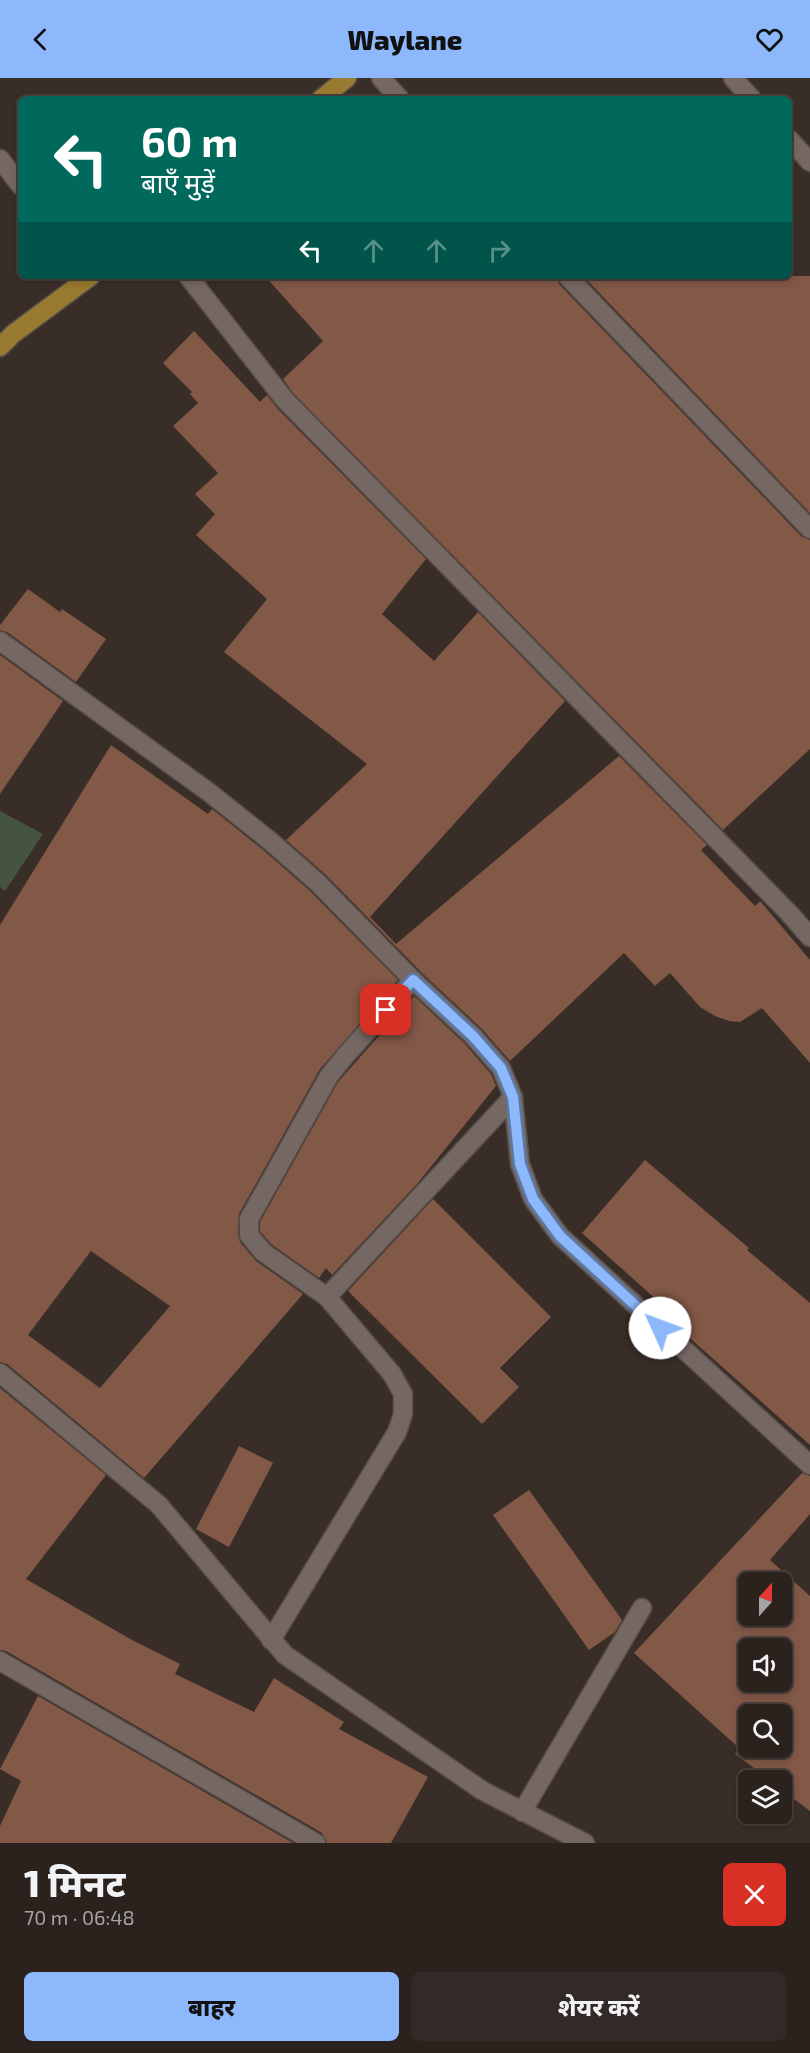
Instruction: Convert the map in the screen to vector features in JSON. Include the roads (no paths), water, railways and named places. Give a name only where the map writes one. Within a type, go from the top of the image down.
[{"type":"main road","points":[[325,96],[347,78]]},
{"type":"main road","points":[[0,347],[26,324],[87,279]]},
{"type":"street","points":[[381,78],[397,96]]},
{"type":"street","points":[[733,78],[749,96]]},
{"type":"street","points":[[792,142],[810,162]]},
{"type":"street","points":[[0,159],[18,182]]},
{"type":"street","points":[[190,279],[285,400],[810,937]]},
{"type":"street","points":[[570,279],[810,529]]},
{"type":"street","points":[[0,641],[210,793],[269,840],[317,882],[413,980],[473,1036],[501,1068],[513,1097],[520,1164],[533,1199],[560,1236],[810,1465]]},
{"type":"street","points":[[271,1640],[397,1432],[403,1414],[402,1394],[392,1374],[327,1297],[263,1252],[249,1235],[249,1219],[330,1076],[413,980]]},
{"type":"street","points":[[327,1297],[513,1097]]},
{"type":"street","points":[[0,1373],[159,1505],[285,1655],[483,1791],[585,1843]]},
{"type":"street","points":[[522,1812],[642,1608]]},
{"type":"street","points":[[0,1661],[316,1843]]}]
